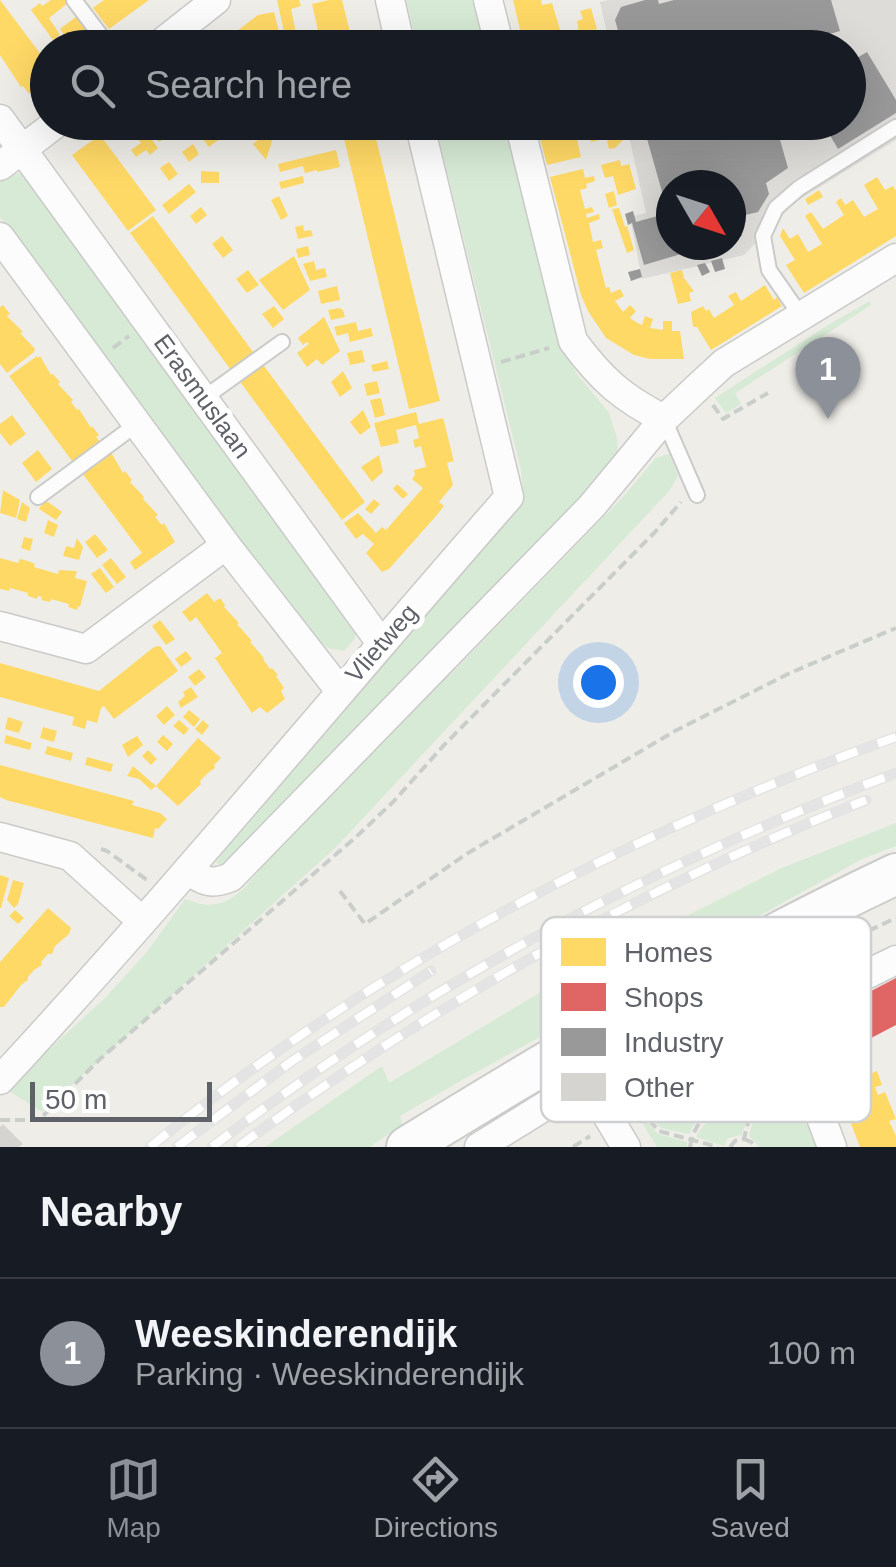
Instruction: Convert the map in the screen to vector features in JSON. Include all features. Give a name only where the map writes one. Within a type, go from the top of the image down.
[{"type":"main road","points":[[830,917],[896,874]]},
{"type":"main road","points":[[407,1147],[541,1082]]},
{"type":"street","points":[[178,30],[216,0]]},
{"type":"street","points":[[390,0],[397,30]]},
{"type":"street","points":[[488,0],[496,30]]},
{"type":"street","name":"Erasmuslaan","points":[[0,119],[382,643]]},
{"type":"street","points":[[0,166],[35,140]]},
{"type":"street","name":"Vlietweg","points":[[0,1080],[188,870],[509,497],[424,140]]},
{"type":"street","points":[[523,140],[573,341],[609,383],[635,404],[664,419]]},
{"type":"street","points":[[0,237],[226,545],[340,691]]},
{"type":"street","points":[[188,870],[216,884],[231,877],[592,506],[664,419],[699,386],[724,363],[896,258]]},
{"type":"street","points":[[0,626],[86,649],[226,545]]},
{"type":"street","points":[[0,837],[70,856],[142,921]]},
{"type":"street","points":[[871,975],[896,960]]},
{"type":"street","points":[[479,1147],[541,1094]]},
{"type":"street","points":[[823,1122],[832,1147]]},
{"type":"lane","points":[[74,0],[96,30]]},
{"type":"lane","points":[[801,316],[769,270],[764,236],[776,208],[799,188],[896,127]]},
{"type":"lane","points":[[204,398],[282,342]]},
{"type":"lane","points":[[664,419],[695,491]]},
{"type":"lane","points":[[38,497],[137,424]]},
{"type":"path","points":[[508,360],[573,341]]},
{"type":"path","points":[[699,386],[722,419],[768,392]]},
{"type":"path","points":[[0,1120],[38,1120],[100,1060],[356,838],[695,491]]},
{"type":"path","points":[[340,891],[365,924],[468,853],[675,731],[759,688],[896,628]]},
{"type":"path","points":[[89,846],[107,851],[148,880]]},
{"type":"path","points":[[871,926],[896,918]]},
{"type":"path","points":[[650,1122],[659,1131],[718,1147]]},
{"type":"path","points":[[690,1147],[700,1122]]},
{"type":"path","points":[[744,1139],[748,1122]]},
{"type":"path","points":[[730,1147],[744,1139],[755,1147]]},
{"type":"shaded area","points":[[896,0],[896,140],[794,203],[746,253],[746,170],[656,170],[656,260],[723,260],[642,279],[630,217],[646,213],[630,140],[866,140],[866,30],[606,30],[600,2]]},
{"type":"green space","points":[[406,0],[472,0],[480,30],[414,30]]},
{"type":"green space","points":[[439,140],[507,140],[564,351],[609,413],[617,438],[618,459],[584,503],[223,868],[216,862],[246,821],[514,509],[523,492],[521,470]]},
{"type":"green space","points":[[19,173],[38,185],[357,623],[355,638],[344,651],[328,648],[312,635],[0,217],[0,178]]},
{"type":"green space","points":[[870,301],[871,305],[735,393],[741,404],[726,413],[715,398],[828,325]]},
{"type":"green space","points":[[669,454],[678,476],[669,491],[335,848],[42,1112],[6,1089],[105,998],[147,952],[185,899],[206,905],[219,903],[245,888],[269,855],[450,675],[656,458]]},
{"type":"green space","points":[[896,823],[896,846],[862,859],[757,917],[684,917],[782,868]]},
{"type":"green space","points":[[541,992],[541,1036],[400,1116],[402,1124],[370,1147],[265,1147],[382,1066],[389,1083]]},
{"type":"green space","points":[[642,1122],[647,1122],[658,1134],[687,1142],[687,1147],[657,1147]]},
{"type":"green space","points":[[655,1122],[697,1122],[689,1134],[661,1128]]},
{"type":"green space","points":[[707,1122],[746,1122],[742,1135],[728,1138],[724,1146],[696,1137]]},
{"type":"green space","points":[[753,1122],[811,1122],[821,1147],[759,1147],[749,1136]]},
{"type":"building: Homes","points":[[0,0],[30,40],[30,93],[21,87],[0,55]]},
{"type":"building: Homes","points":[[51,0],[68,3],[49,18],[57,30],[46,30],[31,10],[40,3],[42,6]]},
{"type":"building: Homes","points":[[104,0],[149,0],[109,29],[93,8]]},
{"type":"building: Homes","points":[[277,0],[299,0],[301,6],[291,9],[295,30],[284,30]]},
{"type":"building: Homes","points":[[342,0],[350,30],[318,30],[312,4]]},
{"type":"building: Homes","points":[[513,0],[552,3],[560,30],[520,30]]},
{"type":"building: Homes","points":[[591,8],[597,29],[578,30],[577,21],[583,19],[580,11]]},
{"type":"building: Homes","points":[[274,12],[279,30],[238,30],[258,15]]},
{"type":"building: Homes","points":[[77,16],[87,30],[61,30]]},
{"type":"building: Homes","points":[[93,140],[104,140],[156,210],[128,231],[72,155]]},
{"type":"building: Homes","points":[[138,140],[152,140],[158,148],[150,155],[146,150],[136,157],[131,150],[141,143]]},
{"type":"building: Homes","points":[[271,140],[266,160],[253,144]]},
{"type":"building: Homes","points":[[344,140],[376,140],[440,401],[409,409]]},
{"type":"building: Homes","points":[[541,140],[577,140],[581,157],[547,165]]},
{"type":"building: Homes","points":[[609,140],[623,140],[609,149]]},
{"type":"building: Homes","points":[[193,144],[199,154],[189,162],[182,152]]},
{"type":"building: Homes","points":[[336,150],[340,167],[305,173],[303,166],[280,172],[278,164]]},
{"type":"building: Homes","points":[[620,160],[621,166],[629,164],[636,189],[618,195],[613,176],[605,178],[601,165]]},
{"type":"building: Homes","points":[[169,162],[178,174],[169,181],[160,168]]},
{"type":"building: Homes","points":[[583,169],[585,178],[594,176],[595,181],[580,190],[585,209],[592,207],[594,212],[586,214],[587,218],[599,214],[600,219],[589,223],[593,242],[601,240],[603,248],[596,250],[606,288],[611,293],[620,289],[624,296],[615,301],[623,312],[630,305],[636,311],[630,318],[642,325],[645,316],[653,319],[650,328],[663,330],[663,321],[672,321],[672,331],[680,331],[684,359],[634,355],[606,338],[588,311],[550,177]]},
{"type":"building: Homes","points":[[201,171],[219,172],[219,183],[201,183]]},
{"type":"building: Homes","points":[[303,176],[304,183],[281,189],[279,182]]},
{"type":"building: Homes","points":[[877,177],[885,190],[893,186],[896,191],[896,236],[804,293],[786,265],[795,260],[780,236],[783,228],[790,239],[798,234],[808,252],[822,244],[805,216],[811,212],[823,229],[844,215],[836,202],[841,198],[845,205],[853,200],[864,217],[878,209],[864,185]]},
{"type":"building: Homes","points":[[189,184],[196,192],[169,214],[162,205]]},
{"type":"building: Homes","points":[[819,190],[823,197],[808,205],[805,199]]},
{"type":"building: Homes","points":[[614,191],[617,205],[609,208],[605,194]]},
{"type":"building: Homes","points":[[279,196],[288,216],[281,220],[271,200]]},
{"type":"building: Homes","points":[[201,207],[207,215],[196,224],[190,216]]},
{"type":"building: Homes","points":[[619,208],[634,250],[627,253],[612,209]]},
{"type":"building: Homes","points":[[153,216],[256,356],[233,373],[130,233]]},
{"type":"building: Homes","points":[[303,225],[304,231],[311,230],[313,236],[298,239],[295,227]]},
{"type":"building: Homes","points":[[222,236],[233,250],[223,258],[212,244]]},
{"type":"building: Homes","points":[[308,246],[310,255],[298,258],[296,249]]},
{"type":"building: Homes","points":[[294,256],[310,290],[283,310],[259,280]]},
{"type":"building: Homes","points":[[314,261],[316,270],[325,268],[327,277],[310,281],[303,264]]},
{"type":"building: Homes","points":[[248,270],[259,285],[247,293],[236,279]]},
{"type":"building: Homes","points":[[682,270],[694,291],[689,293],[691,301],[678,304],[670,273]]},
{"type":"building: Homes","points":[[765,285],[782,306],[711,350],[697,327],[693,327],[691,312],[703,306],[714,318],[734,305],[728,296],[736,292],[741,301]]},
{"type":"building: Homes","points":[[337,286],[340,300],[321,304],[318,291]]},
{"type":"building: Homes","points":[[3,305],[10,314],[7,316],[35,349],[7,373],[0,364]]},
{"type":"building: Homes","points":[[274,306],[284,319],[273,328],[262,314]]},
{"type":"building: Homes","points":[[339,308],[345,317],[331,320],[328,310]]},
{"type":"building: Homes","points":[[324,317],[340,351],[322,365],[317,359],[307,367],[297,353],[309,344],[303,345],[298,338]]},
{"type":"building: Homes","points":[[356,322],[358,331],[371,328],[373,336],[350,342],[348,333],[337,336],[334,327]]},
{"type":"building: Homes","points":[[362,350],[365,362],[350,365],[347,353]]},
{"type":"building: Homes","points":[[37,356],[99,435],[96,437],[102,444],[75,465],[9,376]]},
{"type":"building: Homes","points":[[387,361],[389,369],[373,372],[371,365]]},
{"type":"building: Homes","points":[[261,362],[365,502],[342,520],[238,379]]},
{"type":"building: Homes","points":[[343,371],[352,388],[340,397],[331,382]]},
{"type":"building: Homes","points":[[377,381],[380,393],[367,396],[364,384]]},
{"type":"building: Homes","points":[[381,398],[385,415],[375,418],[370,400]]},
{"type":"building: Homes","points":[[363,410],[371,427],[360,435],[350,422]]},
{"type":"building: Homes","points":[[416,412],[419,424],[443,418],[454,461],[447,463],[453,485],[439,502],[444,506],[436,516],[382,572],[366,553],[374,544],[363,534],[356,539],[344,523],[358,513],[376,533],[382,527],[386,530],[423,488],[412,479],[414,470],[426,467],[421,446],[415,448],[413,440],[419,438],[416,425],[396,430],[399,443],[381,447],[374,423]]},
{"type":"building: Homes","points":[[12,415],[26,434],[10,446],[0,433],[0,424]]},
{"type":"building: Homes","points":[[38,450],[52,469],[36,482],[22,463]]},
{"type":"building: Homes","points":[[108,453],[175,542],[135,570],[130,562],[142,553],[82,473]]},
{"type":"building: Homes","points":[[379,455],[383,472],[372,482],[361,467]]},
{"type":"building: Homes","points":[[397,484],[408,494],[403,499],[393,489]]},
{"type":"building: Homes","points":[[3,490],[20,500],[16,518],[0,513]]},
{"type":"building: Homes","points":[[374,499],[380,504],[371,514],[365,509]]},
{"type":"building: Homes","points":[[45,500],[62,512],[56,520],[39,509]]},
{"type":"building: Homes","points":[[22,502],[30,508],[26,522],[17,519]]},
{"type":"building: Homes","points":[[48,520],[58,525],[54,537],[44,533]]},
{"type":"building: Homes","points":[[95,534],[108,550],[97,558],[85,542]]},
{"type":"building: Homes","points":[[24,537],[33,539],[30,551],[21,548]]},
{"type":"building: Homes","points":[[77,538],[83,547],[79,560],[63,556],[66,546],[74,548]]},
{"type":"building: Homes","points":[[0,558],[18,563],[20,559],[28,561],[34,567],[58,574],[59,570],[77,571],[75,578],[87,581],[80,607],[77,610],[51,599],[50,602],[10,588],[0,589]]},
{"type":"building: Homes","points":[[111,558],[126,577],[117,584],[102,565]]},
{"type":"building: Homes","points":[[100,568],[114,587],[106,593],[91,574]]},
{"type":"building: Homes","points":[[207,593],[214,602],[220,598],[278,675],[285,699],[267,713],[260,707],[252,713],[215,658],[222,653],[196,617],[190,622],[182,612]]},
{"type":"building: Homes","points":[[160,620],[175,639],[166,645],[152,626]]},
{"type":"building: Homes","points":[[160,646],[178,671],[114,719],[104,706],[97,723],[87,720],[85,729],[72,725],[74,717],[0,697],[0,663],[99,691]]},
{"type":"building: Homes","points":[[186,651],[192,659],[181,667],[175,659]]},
{"type":"building: Homes","points":[[199,669],[206,677],[195,686],[188,677]]},
{"type":"building: Homes","points":[[191,687],[198,697],[181,708],[178,702]]},
{"type":"building: Homes","points":[[167,706],[175,715],[164,725],[156,716]]},
{"type":"building: Homes","points":[[189,710],[200,719],[194,727],[183,717]]},
{"type":"building: Homes","points":[[8,717],[23,722],[19,733],[5,729]]},
{"type":"building: Homes","points":[[179,720],[189,729],[184,735],[173,726]]},
{"type":"building: Homes","points":[[203,720],[209,726],[202,735],[195,729]]},
{"type":"building: Homes","points":[[43,727],[57,731],[54,742],[40,738]]},
{"type":"building: Homes","points":[[6,735],[32,743],[30,750],[4,743]]},
{"type":"building: Homes","points":[[163,735],[173,744],[167,751],[157,742]]},
{"type":"building: Homes","points":[[137,736],[143,745],[128,757],[122,745]]},
{"type":"building: Homes","points":[[198,738],[221,758],[178,806],[156,786]]},
{"type":"building: Homes","points":[[47,746],[73,753],[71,761],[45,754]]},
{"type":"building: Homes","points":[[148,750],[157,759],[151,765],[142,756]]},
{"type":"building: Homes","points":[[87,757],[113,764],[111,772],[85,765]]},
{"type":"building: Homes","points":[[0,765],[134,801],[132,805],[167,819],[155,828],[153,838],[6,800],[0,797]]},
{"type":"building: Homes","points":[[133,766],[156,786],[151,790],[139,779],[127,776]]},
{"type":"building: Homes","points":[[0,875],[9,878],[1,908],[0,908]]},
{"type":"building: Homes","points":[[13,880],[24,883],[14,908],[7,900]]},
{"type":"building: Homes","points":[[48,908],[71,928],[69,934],[0,1007],[0,962]]},
{"type":"building: Homes","points":[[15,910],[24,918],[18,924],[9,916]]},
{"type":"building: Homes","points":[[877,1071],[882,1085],[875,1087],[878,1095],[885,1092],[896,1119],[889,1121],[896,1147],[860,1147],[850,1122],[871,1122],[871,1074]]},
{"type":"building: Shops","points":[[896,978],[896,1025],[871,1038],[871,991]]},
{"type":"building: Industry","points":[[645,0],[658,0],[659,4],[674,0],[831,0],[840,30],[618,30],[615,20],[621,7]]},
{"type":"building: Industry","points":[[866,53],[896,100],[896,113],[866,132]]},
{"type":"building: Industry","points":[[647,140],[780,140],[788,168],[766,183],[769,194],[758,212],[746,215],[746,170],[656,171]]},
{"type":"building: Industry","points":[[833,140],[852,140],[838,149]]},
{"type":"building: Industry","points":[[633,211],[636,222],[656,216],[656,260],[661,260],[644,265],[632,223],[628,225],[625,214]]},
{"type":"building: Industry","points":[[723,260],[725,269],[715,272],[711,261]]},
{"type":"building: Industry","points":[[705,263],[710,272],[702,276],[697,265]]},
{"type":"building: Industry","points":[[640,269],[642,277],[631,281],[628,272]]},
{"type":"building: Other","points":[[3,1124],[23,1144],[0,1147]]},
{"type":"railway","points":[[150,1147],[322,1021],[506,911],[698,816],[896,737]]},
{"type":"railway","points":[[574,917],[715,848],[896,773]]},
{"type":"railway","points":[[607,917],[700,871],[866,800]]},
{"type":"railway","points":[[212,1147],[372,1034],[541,933]]},
{"type":"railway","points":[[238,1147],[387,1044],[541,952]]},
{"type":"railway","points":[[177,1147],[292,1061],[431,971]]},
{"type":"place","name":"Weeskinderendijk","points":[[828,419]]}]
